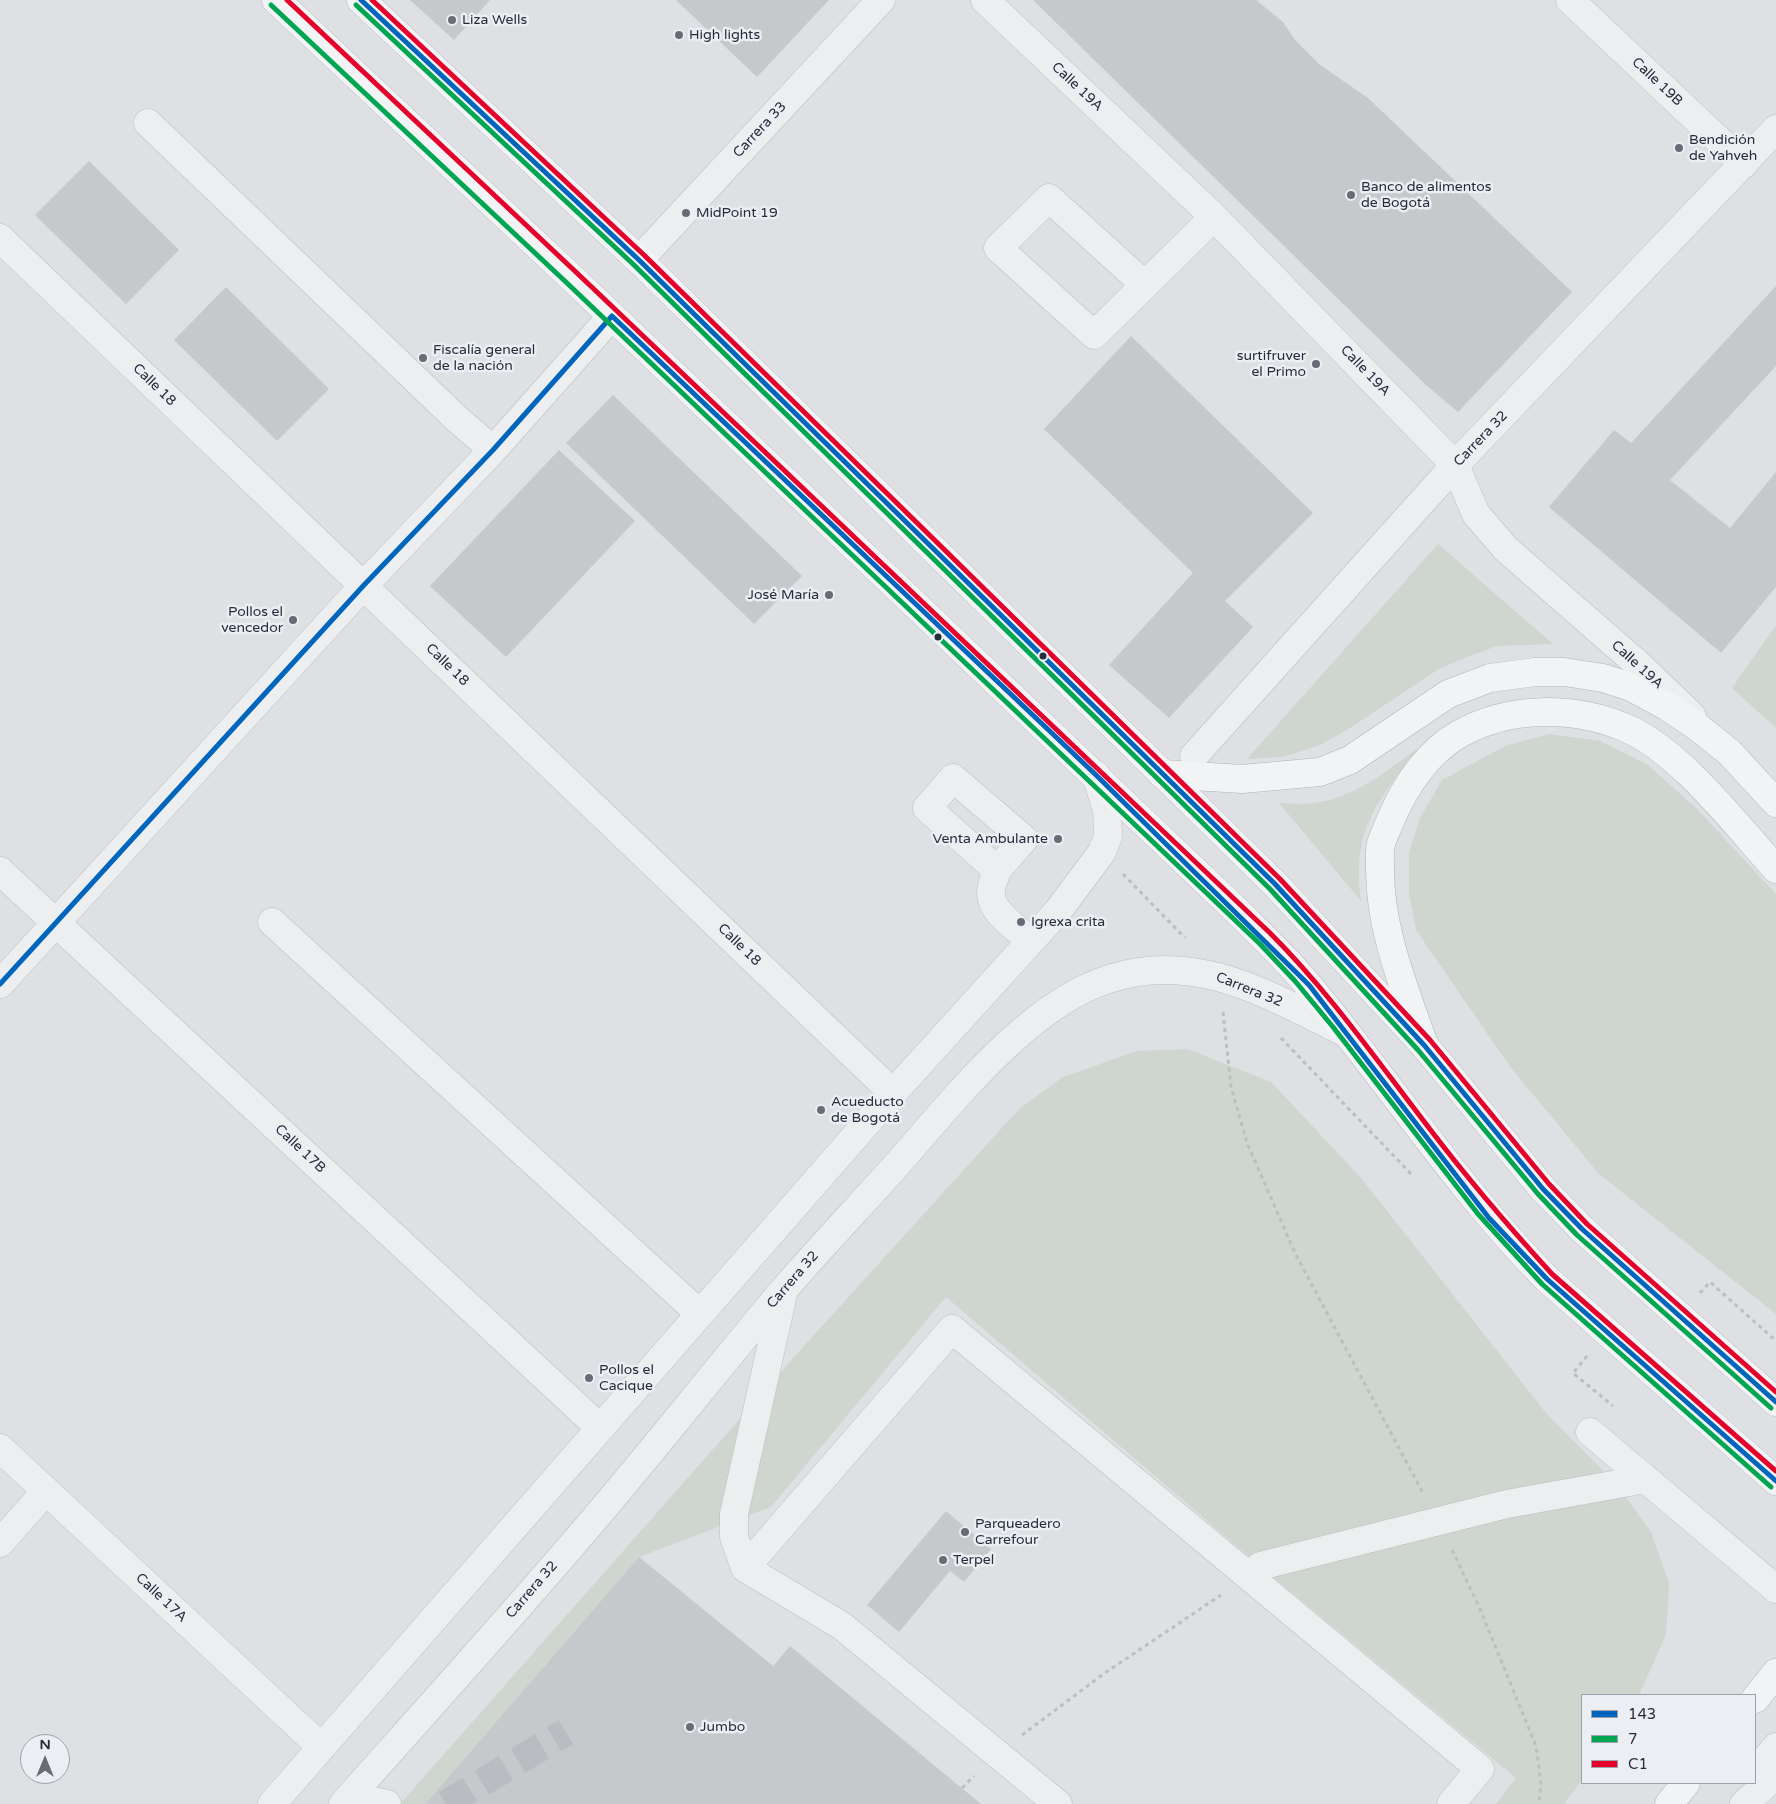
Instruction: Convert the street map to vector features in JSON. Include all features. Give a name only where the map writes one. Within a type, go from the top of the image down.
[{"type":"main road","points":[[276,0],[1096,775],[1279,953],[1346,1033],[1489,1218],[1547,1279],[1776,1481]]},
{"type":"main road","points":[[361,0],[639,260],[1275,884],[1424,1045],[1537,1182],[1582,1229],[1776,1402]]},
{"type":"main road","points":[[1162,774],[1242,779],[1284,777],[1320,772],[1350,760],[1448,694],[1490,678],[1535,672],[1564,672],[1603,678],[1631,686],[1695,724],[1729,752],[1776,803]]},
{"type":"main road","points":[[1424,1045],[1387,932],[1380,886],[1381,844],[1399,801],[1413,779],[1429,758],[1461,733],[1502,717],[1545,712],[1582,713],[1626,728],[1665,752],[1690,775],[1776,869]]},
{"type":"main road","points":[[1756,1698],[1776,1673]]},
{"type":"main road","points":[[1669,1804],[1685,1784]]},
{"type":"street","name":"Carrera 33","points":[[639,260],[881,0]]},
{"type":"street","name":"Calle 19A","points":[[985,0],[1214,216],[1456,465],[1476,514],[1506,550],[1640,666],[1729,752]]},
{"type":"street","name":"Calle 19B","points":[[1570,0],[1744,164]]},
{"type":"street","points":[[148,123],[450,412],[493,450]]},
{"type":"street","name":"Carrera 32","points":[[1194,756],[1456,465],[1776,129]]},
{"type":"street","points":[[1144,284],[1049,198],[998,248],[1094,335],[1214,216]]},
{"type":"street","name":"Calle 18","points":[[0,238],[893,1093]]},
{"type":"street","points":[[0,984],[364,585],[493,450],[612,316]]},
{"type":"street","points":[[272,1804],[893,1093],[1058,911],[1102,852],[1108,836],[1107,810],[1096,775]]},
{"type":"street","name":"Calle 17B","points":[[0,870],[600,1428]]},
{"type":"street","points":[[997,870],[991,893],[992,902],[1002,915],[1031,940]]},
{"type":"street","points":[[272,922],[700,1314]]},
{"type":"street","name":"Carrera 32","points":[[346,1800],[591,1523],[784,1290],[963,1092],[1020,1033],[1049,1009],[1074,994],[1109,978],[1146,970],[1191,970],[1221,976],[1254,988],[1346,1033]]},
{"type":"street","points":[[784,1290],[734,1514],[734,1537],[745,1568],[842,1626],[1058,1804]]},
{"type":"street","points":[[745,1568],[952,1329],[1480,1769],[1451,1804]]},
{"type":"street","points":[[1590,1432],[1776,1589]]},
{"type":"street","name":"Calle 17A","points":[[0,1448],[321,1748]]},
{"type":"street","points":[[1249,1576],[1260,1566],[1507,1504],[1646,1479]]},
{"type":"street","points":[[0,1543],[46,1491]]},
{"type":"street","points":[[1756,1771],[1776,1747]]},
{"type":"street","points":[[1744,1804],[1776,1775]]},
{"type":"street","points":[[1728,1804],[1745,1784]]},
{"type":"street","points":[[346,1800],[387,1804]]},
{"type":"path","points":[[1102,852],[1188,942]]},
{"type":"path","points":[[1221,976],[1224,1028],[1231,1087],[1247,1143],[1295,1253],[1438,1522],[1480,1609],[1536,1746],[1541,1783],[1539,1804]]},
{"type":"path","points":[[1276,1033],[1418,1181]]},
{"type":"path","points":[[1699,1294],[1710,1282],[1776,1341]]},
{"type":"path","points":[[1590,1352],[1573,1372],[1616,1410]]},
{"type":"path","points":[[962,1788],[997,1753],[1102,1675],[1249,1576]]},
{"type":"shaded area","points":[[1438,544],[1553,644],[1497,646],[1464,658],[1439,669],[1347,730],[1320,745],[1283,757],[1247,759]]},
{"type":"shaded area","points":[[1776,625],[1776,728],[1732,688]]},
{"type":"shaded area","points":[[1549,734],[1600,741],[1647,764],[1697,809],[1776,894],[1776,1314],[1599,1174],[1511,1068],[1416,930],[1409,893],[1409,852],[1420,818],[1442,780],[1505,746]]},
{"type":"shaded area","points":[[1417,749],[1379,802],[1370,819],[1360,854],[1361,901],[1279,803],[1310,804],[1342,796],[1368,783]]},
{"type":"shaded area","points":[[1188,1049],[1271,1082],[1362,1179],[1546,1413],[1618,1486],[1651,1532],[1669,1583],[1666,1635],[1639,1694],[1581,1694],[1581,1781],[1564,1804],[1496,1804],[1516,1778],[1260,1566],[946,1297],[771,1507],[639,1557],[425,1804],[400,1804],[804,1346],[1019,1109],[1063,1077],[1137,1051]]},
{"type":"building","name":"Liza Wells","points":[[410,0],[490,0],[454,40]]},
{"type":"building","points":[[676,0],[829,0],[757,77]]},
{"type":"building","name":"Banco de alimentos de Bogotá","points":[[1033,0],[1256,0],[1283,22],[1295,40],[1319,64],[1368,98],[1572,292],[1458,412],[1427,386]]},
{"type":"building","points":[[89,161],[179,250],[126,304],[35,215]]},
{"type":"building","points":[[1776,286],[1776,366],[1670,480],[1730,528],[1776,472],[1776,587],[1721,653],[1549,507],[1614,430],[1631,443]]},
{"type":"building","points":[[226,287],[329,389],[277,441],[174,340]]},
{"type":"building","points":[[1131,336],[1313,513],[1225,601],[1253,627],[1169,718],[1109,665],[1193,573],[1044,429]]},
{"type":"building","points":[[613,395],[802,576],[754,624],[566,443]]},
{"type":"building","points":[[559,450],[635,521],[506,657],[430,586]]},
{"type":"building","name":"Terpel","points":[[946,1511],[991,1549],[964,1582],[950,1571],[899,1632],[867,1605]]},
{"type":"building","name":"Jumbo","points":[[639,1557],[773,1666],[790,1646],[981,1804],[425,1804]]},
{"type":"tunnel","points":[[446,1804],[566,1732]]},
{"type":"transit line","name":"C1","points":[[287,0],[578,274],[1270,933],[1353,1028],[1459,1166],[1504,1221],[1552,1274],[1776,1471]]},
{"type":"transit line","name":"143","points":[[361,0],[639,260],[1275,884],[1424,1045],[1543,1189],[1582,1229],[1776,1402]]},
{"type":"transit line","name":"C1","points":[[372,0],[644,255],[1280,879],[1430,1040],[1549,1184],[1587,1224],[1776,1392]]},
{"type":"transit line","name":"7","points":[[271,5],[568,284],[1260,944],[1295,981],[1333,1027],[1478,1214],[1542,1284],[1771,1487]]},
{"type":"transit line","name":"7","points":[[356,5],[634,265],[1270,889],[1418,1050],[1538,1194],[1577,1235],[1771,1408]]},
{"type":"transit line","name":"143","points":[[0,984],[364,585],[493,450],[612,316],[1096,775],[1309,985],[1489,1218],[1547,1279],[1776,1481]]},
{"type":"place","name":"Liza Wells","points":[[452,20]]},
{"type":"place","name":"High lights","points":[[679,35]]},
{"type":"place","name":"Bendición de Yahveh","points":[[1679,148]]},
{"type":"place","name":"Banco de alimentos de Bogotá","points":[[1351,195]]},
{"type":"place","name":"MidPoint 19","points":[[686,213]]},
{"type":"place","name":"Fiscalía general de la nación","points":[[423,358]]},
{"type":"place","name":"surtifruver el Primo","points":[[1316,364]]},
{"type":"place","name":"José María","points":[[829,595]]},
{"type":"place","name":"Pollos el vencedor","points":[[293,620]]},
{"type":"place","name":"Venta Ambulante","points":[[1058,839]]},
{"type":"place","name":"Igrexa crita","points":[[1021,922]]},
{"type":"place","name":"Acueducto de Bogotá","points":[[821,1110]]},
{"type":"place","name":"Pollos el Cacique","points":[[589,1378]]},
{"type":"place","name":"Parqueadero Carrefour","points":[[965,1532]]},
{"type":"place","name":"Terpel","points":[[943,1560]]},
{"type":"place","name":"Jumbo","points":[[690,1727]]}]
